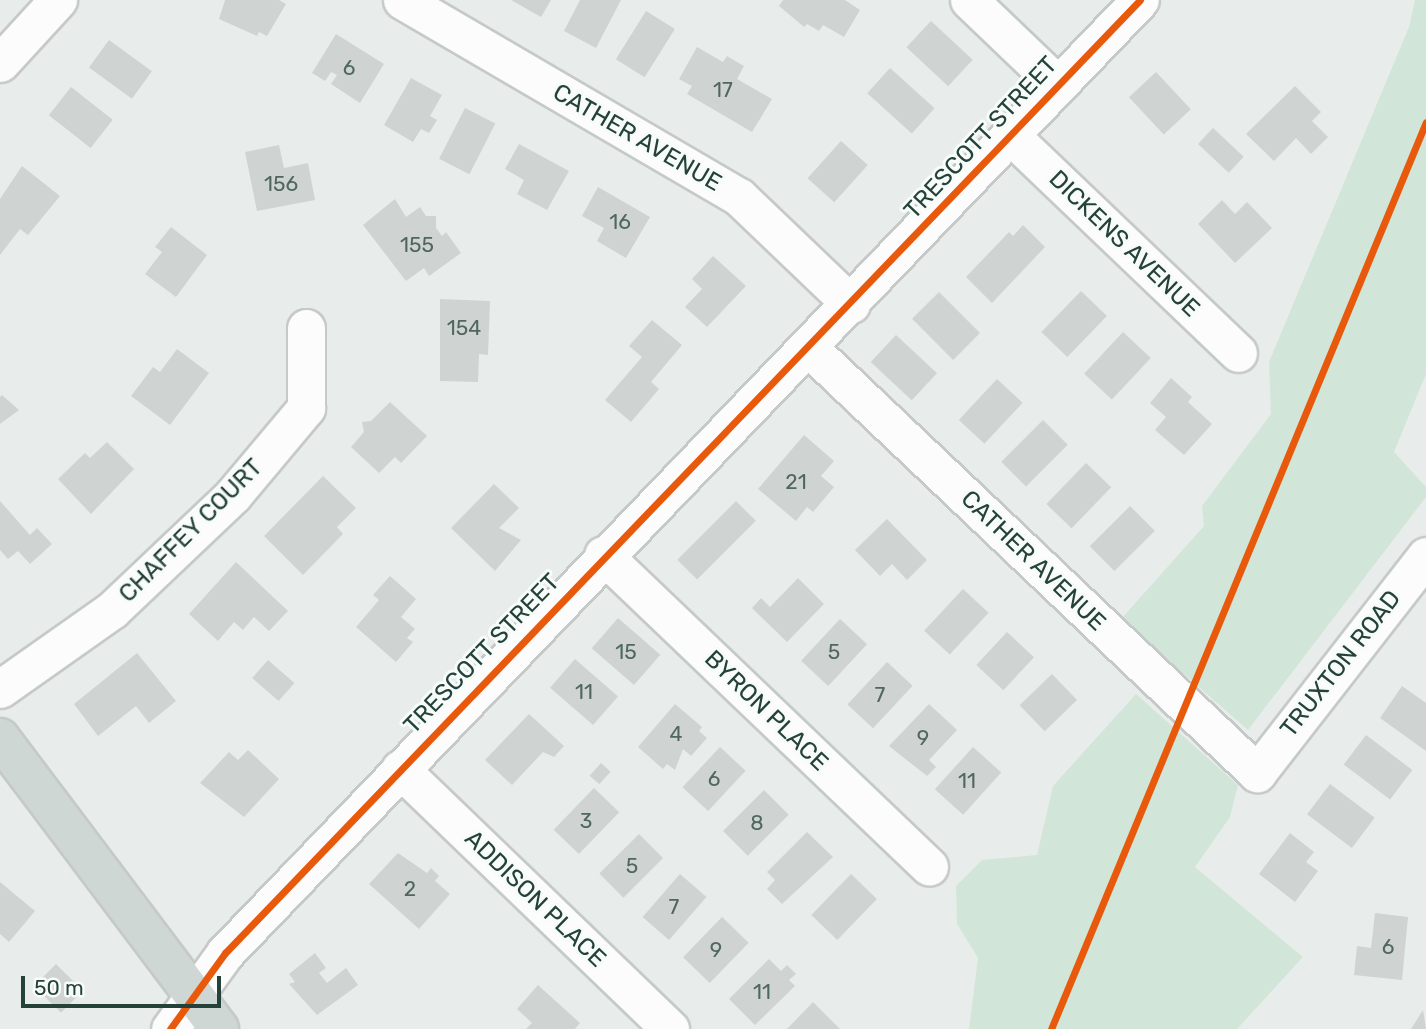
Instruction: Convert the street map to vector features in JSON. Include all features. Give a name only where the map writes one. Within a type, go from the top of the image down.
[{"type":"main road","points":[[0,739],[219,1029]]},
{"type":"street","points":[[0,63],[58,0]]},
{"type":"street","name":"CATHER AVENUE","points":[[402,0],[738,197],[851,303]]},
{"type":"street","points":[[969,0],[1058,85]]},
{"type":"street","name":"TRESCOTT STREET","points":[[170,1029],[225,953],[603,555],[809,348],[1140,0]]},
{"type":"street","name":"DICKENS AVENUE","points":[[1011,136],[1238,353]]},
{"type":"street","name":"CHAFFEY COURT","points":[[0,689],[112,610],[233,495],[306,408],[306,328]]},
{"type":"street","name":"CATHER AVENUE","points":[[809,348],[1256,773]]},
{"type":"street","name":"BYRON PLACE","points":[[603,555],[929,867]]},
{"type":"street","name":"TRUXTON ROAD","points":[[1256,773],[1426,556]]},
{"type":"street","name":"ADDISON PLACE","points":[[400,769],[670,1029]]},
{"type":"green space","points":[[1415,0],[1426,0],[1426,374],[1394,452],[1426,487],[1426,497],[1248,730],[1121,619],[1204,526],[1202,506],[1271,414],[1269,362],[1409,27]]},
{"type":"green space","points":[[1136,694],[1238,785],[1230,817],[1195,867],[1303,957],[1237,1029],[969,1029],[978,958],[957,924],[956,886],[982,860],[1037,855],[1053,786]]},
{"type":"building","points":[[225,0],[279,0],[286,4],[267,36],[259,32],[257,36],[219,19]]},
{"type":"building","points":[[511,0],[551,0],[541,17]]},
{"type":"building","points":[[580,0],[621,0],[596,48],[564,31]]},
{"type":"building","points":[[783,0],[845,0],[860,10],[844,37],[823,25],[819,31],[807,24],[804,27],[779,6]]},
{"type":"building","points":[[646,11],[675,29],[645,77],[616,59]]},
{"type":"building","points":[[931,21],[973,60],[948,86],[906,47]]},
{"type":"building","points":[[336,34],[384,64],[360,103],[331,84],[337,75],[331,72],[325,81],[312,73]]},
{"type":"building","points":[[109,40],[152,71],[132,99],[89,68]]},
{"type":"building","points":[[697,47],[723,62],[727,56],[744,66],[737,79],[772,99],[752,132],[687,94],[692,86],[679,79]]},
{"type":"building","points":[[890,68],[935,108],[912,133],[867,93]]},
{"type":"building","points":[[1156,72],[1191,109],[1164,135],[1129,97]]},
{"type":"building","points":[[411,78],[442,95],[430,116],[437,120],[429,133],[421,129],[413,142],[384,125]]},
{"type":"building","points":[[1295,86],[1321,112],[1312,121],[1328,137],[1311,154],[1296,138],[1274,161],[1246,134]]},
{"type":"building","points":[[71,87],[113,120],[91,148],[49,115]]},
{"type":"building","points":[[465,108],[495,123],[469,174],[439,159]]},
{"type":"building","points":[[1213,128],[1244,157],[1229,173],[1198,144]]},
{"type":"building","points":[[841,141],[868,165],[834,202],[808,178]]},
{"type":"building","points":[[519,144],[569,171],[547,210],[517,194],[524,180],[505,169]]},
{"type":"building","points":[[279,145],[284,168],[308,163],[315,200],[257,211],[245,152]]},
{"type":"building","points":[[22,166],[60,196],[28,235],[20,229],[0,255],[0,199]]},
{"type":"building","points":[[598,187],[650,217],[626,258],[597,241],[604,228],[582,216]]},
{"type":"building","points":[[395,199],[406,217],[420,207],[426,216],[436,216],[436,228],[442,236],[446,232],[461,253],[429,276],[424,268],[406,281],[363,225]]},
{"type":"building","points":[[1222,200],[1235,214],[1247,202],[1272,228],[1235,263],[1198,224]]},
{"type":"building","points":[[1023,225],[1045,247],[992,303],[966,277],[1009,232],[1013,236]]},
{"type":"building","points":[[171,227],[207,255],[176,297],[145,274],[162,252],[155,247]]},
{"type":"building","points":[[713,256],[746,286],[707,327],[685,307],[702,289],[692,279]]},
{"type":"building","points":[[1081,291],[1107,316],[1067,357],[1041,332]]},
{"type":"building","points":[[939,292],[980,333],[953,360],[912,319]]},
{"type":"building","points":[[440,299],[490,301],[488,355],[479,354],[478,382],[440,381]]},
{"type":"building","points":[[652,320],[682,345],[651,382],[659,389],[631,422],[605,400],[642,357],[629,346]]},
{"type":"building","points":[[1123,332],[1151,358],[1112,400],[1084,374]]},
{"type":"building","points":[[896,335],[937,373],[912,400],[871,362]]},
{"type":"building","points":[[177,349],[209,373],[170,425],[131,396],[153,367],[160,372]]},
{"type":"building","points":[[1171,378],[1192,397],[1188,402],[1212,424],[1184,455],[1155,430],[1166,417],[1150,403]]},
{"type":"building","points":[[997,379],[1023,403],[984,444],[959,420]]},
{"type":"building","points":[[2,395],[19,410],[0,424],[0,397]]},
{"type":"building","points":[[390,402],[427,436],[401,463],[395,457],[379,473],[351,447],[364,432],[362,422],[371,421]]},
{"type":"building","points":[[1043,420],[1068,445],[1026,486],[1001,462]]},
{"type":"building","points":[[804,435],[834,461],[821,476],[834,487],[813,512],[807,507],[796,521],[758,489]]},
{"type":"building","points":[[107,442],[134,469],[91,514],[58,479],[85,453],[90,458]]},
{"type":"building","points":[[1086,463],[1111,487],[1072,528],[1046,504]]},
{"type":"building","points":[[323,476],[356,508],[337,527],[343,534],[303,575],[264,536]]},
{"type":"building","points":[[494,484],[519,508],[499,528],[521,540],[495,571],[451,528]]},
{"type":"building","points":[[0,501],[30,535],[37,528],[52,544],[30,564],[18,551],[8,559],[0,550]]},
{"type":"building","points":[[736,501],[756,521],[697,579],[677,560]]},
{"type":"building","points":[[1130,506],[1155,531],[1114,571],[1090,546]]},
{"type":"building","points":[[887,519],[927,560],[907,580],[892,564],[880,576],[855,550]]},
{"type":"building","points":[[236,562],[288,611],[269,631],[254,617],[243,630],[234,622],[218,641],[189,614]]},
{"type":"building","points":[[390,576],[416,599],[401,617],[415,629],[407,638],[413,642],[396,662],[356,627],[379,600],[373,595]]},
{"type":"building","points":[[798,578],[824,604],[787,642],[752,608],[761,598],[770,607]]},
{"type":"building","points":[[963,589],[989,613],[950,655],[924,631]]},
{"type":"building","points":[[618,618],[660,655],[634,685],[592,648]]},
{"type":"building","points":[[840,619],[867,644],[828,686],[801,661]]},
{"type":"building","points":[[1007,632],[1034,657],[1003,690],[976,665]]},
{"type":"building","points":[[137,653],[176,701],[149,723],[136,706],[98,736],[74,704]]},
{"type":"building","points":[[575,659],[618,696],[593,725],[550,688]]},
{"type":"building","points":[[268,660],[294,683],[279,701],[252,678]]},
{"type":"building","points":[[887,662],[913,686],[873,728],[847,704]]},
{"type":"building","points":[[1052,674],[1077,700],[1045,731],[1020,705]]},
{"type":"building","points":[[1402,686],[1426,703],[1426,751],[1380,718]]},
{"type":"building","points":[[675,704],[702,727],[699,731],[707,738],[691,756],[683,749],[675,770],[667,764],[663,769],[638,747]]},
{"type":"building","points":[[929,704],[957,730],[929,760],[936,767],[927,776],[889,746]]},
{"type":"building","points":[[529,714],[564,746],[554,757],[543,752],[512,785],[485,760]]},
{"type":"building","points":[[1366,735],[1412,770],[1390,799],[1344,765]]},
{"type":"building","points":[[720,747],[746,771],[708,811],[682,787]]},
{"type":"building","points":[[973,747],[1001,772],[963,815],[935,789]]},
{"type":"building","points":[[248,750],[279,779],[244,817],[200,783],[229,752],[238,760]]},
{"type":"building","points":[[601,763],[611,772],[599,784],[590,776]]},
{"type":"building","points":[[1330,784],[1375,818],[1352,848],[1307,814]]},
{"type":"building","points":[[594,788],[619,812],[579,854],[554,830]]},
{"type":"building","points":[[764,790],[789,815],[748,856],[723,831]]},
{"type":"building","points":[[807,832],[833,857],[782,904],[767,889],[775,880],[767,872]]},
{"type":"building","points":[[1290,833],[1314,852],[1306,862],[1318,871],[1295,902],[1259,874]]},
{"type":"building","points":[[639,834],[663,858],[623,898],[599,874]]},
{"type":"building","points":[[398,853],[427,873],[431,868],[439,876],[435,881],[450,894],[419,929],[369,884]]},
{"type":"building","points":[[680,874],[706,897],[669,940],[643,917]]},
{"type":"building","points":[[851,874],[877,899],[837,940],[811,915]]},
{"type":"building","points":[[0,882],[35,911],[9,942],[0,934]]},
{"type":"building","points":[[1375,913],[1408,917],[1402,980],[1354,975],[1357,946],[1371,948]]},
{"type":"building","points":[[722,917],[749,943],[710,983],[683,957]]},
{"type":"building","points":[[315,953],[326,968],[319,973],[327,983],[346,968],[358,985],[317,1015],[289,984],[295,982],[289,974]]},
{"type":"building","points":[[769,959],[781,971],[787,965],[796,974],[789,980],[795,986],[755,1025],[729,999]]},
{"type":"building","points":[[56,964],[83,991],[61,1013],[34,986]]},
{"type":"building","points":[[538,985],[580,1023],[575,1029],[526,1029],[532,1023],[517,1009]]},
{"type":"building","points":[[813,1002],[840,1029],[787,1029]]},
{"type":"building","points":[[1423,1010],[1426,1029],[1411,1029]]},
{"type":"cycle path","points":[[170,1029],[225,953],[1140,0]]},
{"type":"cycle path","points":[[1051,1029],[1426,122]]}]
